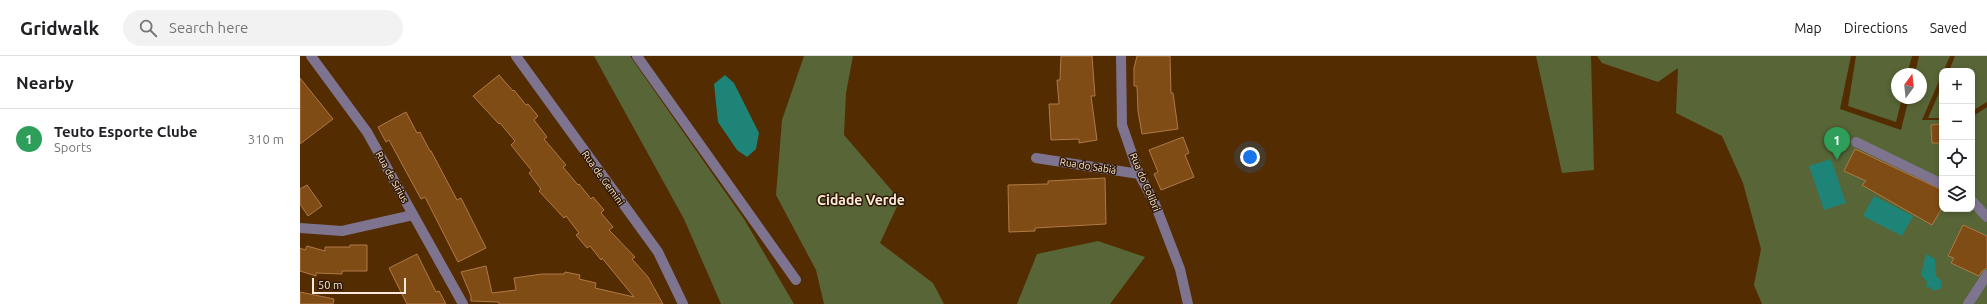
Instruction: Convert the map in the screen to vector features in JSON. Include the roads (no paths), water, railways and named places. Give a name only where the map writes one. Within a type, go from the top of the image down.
[{"type":"street","name":"Rua de Sirius","points":[[311,56],[367,132],[463,304]]},
{"type":"street","name":"Rua de Gemini","points":[[516,56],[658,252],[682,304]]},
{"type":"street","points":[[637,56],[796,280]]},
{"type":"street","name":"Rua do Colibri","points":[[1121,56],[1122,125],[1139,174],[1155,204],[1180,269],[1188,304]]},
{"type":"street","points":[[1856,142],[1939,183]]},
{"type":"street","name":"Rua do Sabiá","points":[[1036,158],[1139,174]]},
{"type":"street","points":[[1975,204],[1987,217]]},
{"type":"street","points":[[300,228],[342,231],[413,215]]},
{"type":"street","points":[[1968,304],[1987,275]]},
{"type":"water","points":[[725,75],[734,83],[759,133],[756,149],[747,157],[737,150],[718,122],[714,84]]},
{"type":"water","points":[[1831,159],[1846,203],[1824,210],[1809,166]]},
{"type":"water","points":[[1874,196],[1913,216],[1902,236],[1863,216]]},
{"type":"water","points":[[1926,254],[1935,259],[1936,276],[1942,281],[1941,288],[1933,291],[1931,287],[1926,288],[1927,282],[1921,275]]},
{"type":"place","name":"Teuto Esporte Clube","points":[[1837,160]]},
{"type":"district","name":"Cidade Verde","points":[[861,200]]}]
